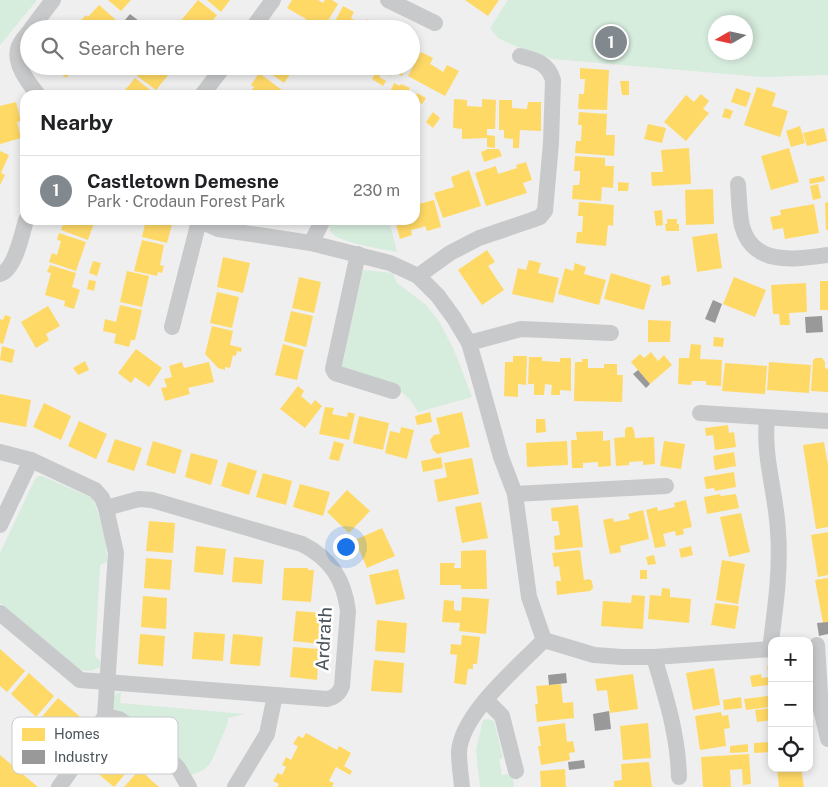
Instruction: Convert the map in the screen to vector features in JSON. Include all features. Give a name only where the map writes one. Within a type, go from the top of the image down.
[{"type":"street","points":[[38,20],[53,0]]},
{"type":"street","points":[[259,20],[273,0]]},
{"type":"street","points":[[388,0],[435,23]]},
{"type":"street","points":[[20,45],[18,48],[18,60],[20,65]]},
{"type":"street","points":[[418,276],[464,245],[540,217],[545,211],[553,121],[553,80],[547,67],[541,62],[520,56]]},
{"type":"street","points":[[25,75],[35,90]]},
{"type":"street","points":[[206,90],[217,75]]},
{"type":"street","points":[[738,184],[747,201],[742,226],[753,246],[767,256],[783,259],[828,255]]},
{"type":"street","points":[[0,274],[4,273],[12,264],[24,225]]},
{"type":"street","points":[[172,327],[197,225]]},
{"type":"street","points":[[209,225],[218,229],[311,243],[398,265],[418,276],[438,296],[469,343],[501,457],[515,494],[528,597],[544,640]]},
{"type":"street","points":[[311,243],[320,225]]},
{"type":"street","points":[[358,254],[332,369],[335,373],[393,391]]},
{"type":"street","points":[[469,343],[521,329],[611,333]]},
{"type":"street","points":[[700,413],[828,421]]},
{"type":"street","points":[[767,418],[766,447],[778,529],[780,558],[772,637]]},
{"type":"street","points":[[0,452],[31,460],[96,490],[102,498],[116,553],[105,716],[110,717]]},
{"type":"street","points":[[0,525],[31,460]]},
{"type":"street","points":[[515,494],[666,486]]},
{"type":"street","name":"Ardrath","points":[[0,613],[80,680],[327,699],[335,697],[339,693],[342,686],[348,611],[344,589],[332,567],[321,556],[302,544],[152,500],[139,499],[106,508]]},
{"type":"street","points":[[544,640],[594,655],[654,657],[768,649]]},
{"type":"street","points":[[462,787],[459,751],[466,728],[486,700],[544,640]]},
{"type":"street","points":[[818,645],[821,709],[828,739]]},
{"type":"street","points":[[654,657],[666,695],[677,741],[679,777]]},
{"type":"street","points":[[235,787],[267,734],[275,695]]},
{"type":"street","points":[[486,700],[502,716],[516,771]]},
{"type":"street","points":[[178,768],[187,784]]},
{"type":"street","points":[[59,787],[68,774]]},
{"type":"green space","points":[[0,0],[37,0],[20,20],[0,45]]},
{"type":"green space","points":[[508,0],[828,0],[828,75],[762,77],[553,59],[498,38],[490,28]]},
{"type":"green space","points":[[390,225],[397,252],[342,239],[331,232],[329,226]]},
{"type":"green space","points":[[363,270],[393,273],[397,283],[426,305],[439,321],[454,350],[472,397],[418,412],[411,401],[394,384],[345,370],[342,366]]},
{"type":"green space","points":[[38,476],[90,497],[99,517],[108,561],[100,565],[95,656],[100,661],[100,667],[91,671],[81,670],[0,603],[0,553]]},
{"type":"green space","points":[[121,692],[120,703],[245,714],[228,718],[228,723],[212,760],[203,770],[191,775],[178,757],[178,717],[124,717],[113,710],[114,696]]},
{"type":"green space","points":[[483,720],[494,721],[503,758],[499,759],[502,775],[512,774],[514,787],[480,787],[476,750]]},
{"type":"building: Homes","points":[[108,0],[131,0],[121,11]]},
{"type":"building: Homes","points":[[198,0],[217,15],[213,20],[181,20]]},
{"type":"building: Homes","points":[[207,0],[230,0],[221,12]]},
{"type":"building: Homes","points":[[292,0],[318,0],[323,3],[325,0],[332,0],[338,4],[328,20],[305,20],[287,8]]},
{"type":"building: Homes","points":[[465,0],[499,0],[488,16]]},
{"type":"building: Homes","points":[[99,5],[116,20],[81,20],[86,15],[88,17]]},
{"type":"building: Homes","points":[[343,6],[354,12],[351,18],[355,20],[336,20]]},
{"type":"building: Homes","points":[[421,52],[433,58],[430,64],[443,72],[447,65],[459,71],[445,96],[408,76],[420,75]]},
{"type":"building: Homes","points":[[580,68],[609,70],[607,110],[578,109],[579,94],[584,94],[585,79],[580,79]]},
{"type":"building: Homes","points":[[138,75],[168,75],[156,90]]},
{"type":"building: Homes","points":[[258,75],[262,75],[282,90],[252,90],[254,87],[251,85]]},
{"type":"building: Homes","points":[[273,75],[290,75],[284,83]]},
{"type":"building: Homes","points":[[374,75],[380,75],[379,77],[386,81],[383,86],[372,79]]},
{"type":"building: Homes","points":[[135,78],[150,90],[125,90]]},
{"type":"building: Homes","points":[[620,81],[629,81],[629,95],[622,95]]},
{"type":"building: Homes","points":[[394,83],[410,88],[409,90],[391,90]]},
{"type":"building: Homes","points":[[757,87],[776,93],[772,106],[788,111],[780,137],[744,125]]},
{"type":"building: Homes","points":[[736,88],[751,93],[746,107],[731,102]]},
{"type":"building: Homes","points":[[701,94],[709,101],[703,109],[709,113],[686,141],[664,122],[686,95],[694,102]]},
{"type":"building: Homes","points":[[420,95],[426,98],[422,104],[420,103]]},
{"type":"building: Homes","points":[[454,99],[467,100],[467,106],[482,107],[482,99],[496,100],[495,129],[487,129],[487,135],[495,136],[495,148],[487,147],[487,138],[462,139],[462,129],[453,128]]},
{"type":"building: Homes","points":[[499,100],[512,100],[512,108],[527,109],[528,102],[541,102],[541,131],[520,130],[519,148],[513,148],[513,139],[504,138],[504,130],[499,130]]},
{"type":"building: Homes","points":[[16,102],[20,117],[20,121],[17,122],[20,138],[0,144],[0,106]]},
{"type":"building: Homes","points":[[725,108],[733,111],[730,119],[722,117]]},
{"type":"building: Homes","points":[[433,112],[440,118],[433,128],[426,122]]},
{"type":"building: Homes","points":[[579,112],[607,114],[606,135],[615,135],[614,156],[575,153],[576,141],[581,141],[582,125],[578,125]]},
{"type":"building: Homes","points":[[648,124],[666,128],[662,143],[644,139]]},
{"type":"building: Homes","points":[[800,126],[805,143],[791,147],[786,131]]},
{"type":"building: Homes","points":[[824,128],[827,141],[807,146],[803,133]]},
{"type":"building: Homes","points":[[689,148],[691,184],[652,186],[651,172],[663,172],[661,150]]},
{"type":"building: Homes","points":[[789,148],[799,182],[771,190],[761,156]]},
{"type":"building: Homes","points":[[488,149],[499,149],[502,156],[484,162],[481,152]]},
{"type":"building: Homes","points":[[0,151],[9,155],[1,173],[5,175],[0,185]]},
{"type":"building: Homes","points":[[575,156],[605,158],[605,166],[614,166],[613,188],[602,187],[601,201],[572,199],[573,185],[579,185],[580,178],[580,171],[574,171]]},
{"type":"building: Homes","points":[[526,162],[532,180],[523,183],[527,193],[486,206],[475,173],[496,166],[498,174],[517,168],[516,165]]},
{"type":"building: Homes","points":[[469,170],[481,206],[443,218],[434,193],[454,187],[451,177]]},
{"type":"building: Homes","points":[[824,176],[825,181],[810,184],[809,179]]},
{"type":"building: Homes","points":[[618,182],[629,183],[628,191],[618,191]]},
{"type":"building: Homes","points":[[818,184],[821,198],[813,200],[810,186]]},
{"type":"building: Homes","points":[[713,189],[714,224],[686,225],[685,190]]},
{"type":"building: Homes","points":[[434,200],[441,227],[427,231],[425,226],[411,230],[412,235],[400,239],[396,225],[420,225],[420,204]]},
{"type":"building: Homes","points":[[579,202],[614,205],[613,226],[608,225],[606,246],[576,243],[577,232],[582,232],[583,216],[578,216]]},
{"type":"building: Homes","points":[[828,202],[828,230],[826,230],[825,203]]},
{"type":"building: Homes","points":[[814,204],[819,233],[785,239],[783,228],[773,230],[770,217],[781,215],[780,210]]},
{"type":"building: Homes","points":[[662,210],[663,225],[656,226],[654,211]]},
{"type":"building: Homes","points":[[667,219],[677,219],[679,231],[666,231],[665,224],[667,224]]},
{"type":"building: Homes","points":[[63,225],[93,225],[88,240],[61,230]]},
{"type":"building: Homes","points":[[145,225],[172,225],[167,243],[142,237]]},
{"type":"building: Homes","points":[[59,233],[86,242],[76,271],[49,262],[52,253],[57,255],[61,241],[57,240]]},
{"type":"building: Homes","points":[[717,233],[722,268],[697,272],[692,237]]},
{"type":"building: Homes","points":[[142,240],[164,245],[160,265],[164,266],[162,273],[158,272],[157,276],[134,271]]},
{"type":"building: Homes","points":[[487,250],[495,262],[488,266],[504,290],[482,305],[458,270]]},
{"type":"building: Homes","points":[[223,257],[250,263],[243,293],[217,287]]},
{"type":"building: Homes","points":[[529,260],[541,263],[538,273],[559,278],[553,303],[512,294],[518,268],[526,270]]},
{"type":"building: Homes","points":[[93,261],[101,263],[97,276],[89,273]]},
{"type":"building: Homes","points":[[575,263],[586,267],[584,274],[606,280],[599,305],[558,294],[565,268],[573,271]]},
{"type":"building: Homes","points":[[50,265],[76,273],[72,287],[80,290],[74,309],[64,306],[65,301],[45,295],[51,273],[47,272]]},
{"type":"building: Homes","points":[[127,271],[149,276],[142,307],[120,302]]},
{"type":"building: Homes","points":[[611,273],[651,285],[644,310],[604,299]]},
{"type":"building: Homes","points":[[669,275],[671,284],[662,286],[661,277]]},
{"type":"building: Homes","points":[[299,277],[321,282],[314,313],[292,308]]},
{"type":"building: Homes","points":[[734,277],[766,290],[755,317],[723,304]]},
{"type":"building: Homes","points":[[89,280],[96,281],[94,291],[87,289]]},
{"type":"building: Homes","points":[[820,281],[828,281],[828,310],[820,310]]},
{"type":"building: Homes","points":[[806,283],[807,312],[789,313],[790,325],[780,325],[779,314],[773,314],[771,285]]},
{"type":"building: Homes","points":[[217,292],[239,297],[232,328],[210,323]]},
{"type":"building: Homes","points":[[120,305],[142,310],[135,340],[131,340],[129,347],[114,343],[116,334],[103,331],[105,319],[116,322]]},
{"type":"building: Homes","points":[[48,306],[60,326],[46,334],[49,340],[36,348],[21,322]]},
{"type":"building: Homes","points":[[291,311],[313,316],[306,347],[284,341]]},
{"type":"building: Homes","points":[[5,315],[11,317],[3,344],[0,343],[0,319],[3,320]]},
{"type":"building: Homes","points":[[648,320],[671,321],[670,342],[648,342]]},
{"type":"building: Homes","points":[[212,326],[233,331],[230,345],[242,348],[241,352],[237,351],[236,356],[233,355],[230,368],[225,367],[225,370],[218,368],[205,354]]},
{"type":"building: Homes","points":[[714,337],[724,338],[723,347],[713,346]]},
{"type":"building: Homes","points":[[283,344],[304,350],[297,380],[275,375]]},
{"type":"building: Homes","points":[[691,344],[701,345],[700,359],[722,360],[721,386],[706,385],[706,381],[692,381],[691,385],[678,384],[679,358],[689,358]]},
{"type":"building: Homes","points":[[2,346],[15,350],[12,363],[0,360]]},
{"type":"building: Homes","points":[[136,349],[162,368],[149,387],[135,377],[131,383],[118,373]]},
{"type":"building: Homes","points":[[651,352],[658,361],[664,355],[672,365],[650,384],[631,362],[640,354],[644,358]]},
{"type":"building: Homes","points":[[513,356],[527,356],[526,385],[518,384],[518,397],[504,396],[505,362],[513,362]]},
{"type":"building: Homes","points":[[529,357],[542,357],[542,361],[560,362],[560,358],[571,358],[571,391],[560,390],[560,395],[551,395],[552,385],[545,384],[544,395],[534,395],[534,384],[528,384]]},
{"type":"building: Homes","points":[[822,358],[825,362],[825,368],[828,369],[828,392],[811,391],[813,360]]},
{"type":"building: Homes","points":[[582,359],[588,359],[588,368],[604,368],[604,364],[617,364],[617,375],[623,375],[622,402],[574,401],[575,362],[582,362]]},
{"type":"building: Homes","points":[[85,361],[89,370],[78,375],[73,368]]},
{"type":"building: Homes","points":[[182,362],[184,368],[209,362],[214,382],[188,388],[190,394],[165,401],[161,388],[167,387],[164,379],[172,377],[169,366]]},
{"type":"building: Homes","points":[[769,362],[811,365],[809,393],[767,390]]},
{"type":"building: Homes","points":[[725,363],[767,366],[765,394],[722,391]]},
{"type":"building: Homes","points":[[298,386],[304,391],[301,396],[311,405],[315,400],[322,406],[305,428],[280,409]]},
{"type":"building: Homes","points":[[0,394],[31,400],[26,427],[0,422]]},
{"type":"building: Homes","points":[[44,403],[71,416],[61,440],[33,427]]},
{"type":"building: Homes","points":[[325,407],[334,408],[332,414],[347,417],[348,412],[355,414],[349,440],[319,434]]},
{"type":"building: Homes","points":[[430,412],[432,422],[417,425],[415,416]]},
{"type":"building: Homes","points":[[462,412],[470,447],[437,454],[433,450],[430,440],[434,435],[440,434],[436,418]]},
{"type":"building: Homes","points":[[359,416],[389,423],[383,450],[353,443]]},
{"type":"building: Homes","points":[[536,419],[545,419],[546,432],[536,433]]},
{"type":"building: Homes","points":[[79,421],[107,434],[96,459],[68,446]]},
{"type":"building: Homes","points":[[728,425],[729,433],[734,432],[736,447],[715,450],[713,435],[706,436],[705,428]]},
{"type":"building: Homes","points":[[401,427],[414,430],[407,459],[385,453],[390,431],[400,433]]},
{"type":"building: Homes","points":[[627,427],[632,427],[635,438],[654,437],[655,464],[643,465],[643,461],[629,462],[629,465],[616,466],[614,438],[625,437]]},
{"type":"building: Homes","points":[[603,431],[603,441],[610,440],[611,466],[598,467],[598,462],[583,463],[583,468],[572,468],[571,440],[577,440],[576,432]]},
{"type":"building: Homes","points":[[115,439],[142,448],[134,471],[107,462]]},
{"type":"building: Homes","points":[[153,441],[182,450],[175,474],[146,465]]},
{"type":"building: Homes","points":[[334,441],[344,444],[339,461],[329,459]]},
{"type":"building: Homes","points":[[567,441],[568,465],[527,467],[526,443]]},
{"type":"building: Homes","points":[[664,441],[685,444],[681,469],[660,466]]},
{"type":"building: Homes","points":[[824,442],[828,465],[828,527],[816,529],[803,445]]},
{"type":"building: Homes","points":[[734,452],[736,466],[715,470],[713,456]]},
{"type":"building: Homes","points":[[191,453],[218,460],[211,485],[185,477]]},
{"type":"building: Homes","points":[[441,457],[443,468],[423,472],[421,461]]},
{"type":"building: Homes","points":[[472,458],[479,494],[438,502],[434,480],[447,477],[444,463]]},
{"type":"building: Homes","points":[[228,462],[257,471],[249,495],[221,486]]},
{"type":"building: Homes","points":[[734,472],[736,487],[715,491],[714,488],[706,489],[704,477]]},
{"type":"building: Homes","points":[[263,473],[292,481],[286,505],[256,497]]},
{"type":"building: Homes","points":[[300,484],[330,492],[323,516],[293,507]]},
{"type":"building: Homes","points":[[347,490],[370,511],[349,533],[327,512]]},
{"type":"building: Homes","points":[[720,494],[721,496],[736,494],[739,508],[707,514],[704,497]]},
{"type":"building: Homes","points":[[686,500],[692,527],[683,529],[684,534],[676,536],[675,531],[663,534],[666,546],[655,548],[646,510],[657,507],[658,511],[675,507],[674,503]]},
{"type":"building: Homes","points":[[481,502],[488,538],[462,543],[455,507]]},
{"type":"building: Homes","points":[[578,505],[583,547],[555,550],[554,536],[560,535],[558,521],[552,521],[551,508]]},
{"type":"building: Homes","points":[[643,510],[649,539],[620,546],[621,552],[610,554],[603,520],[613,518],[614,522],[630,519],[628,514]]},
{"type":"building: Homes","points":[[741,513],[750,552],[729,557],[720,517]]},
{"type":"building: Homes","points":[[149,521],[175,523],[173,553],[146,551]]},
{"type":"building: Homes","points":[[382,528],[395,556],[367,568],[355,540]]},
{"type":"building: Homes","points":[[828,532],[828,575],[818,577],[811,535]]},
{"type":"building: Homes","points":[[196,546],[226,549],[223,575],[194,572]]},
{"type":"building: Homes","points":[[691,546],[693,555],[681,558],[679,549]]},
{"type":"building: Homes","points":[[486,550],[487,589],[461,589],[461,585],[440,585],[440,563],[455,563],[454,568],[461,568],[461,551]]},
{"type":"building: Homes","points":[[580,550],[584,580],[589,579],[592,581],[593,588],[590,591],[557,595],[556,581],[561,581],[559,566],[554,567],[552,553]]},
{"type":"building: Homes","points":[[654,555],[656,564],[648,565],[646,557]]},
{"type":"building: Homes","points":[[234,557],[264,560],[262,584],[232,582]]},
{"type":"building: Homes","points":[[146,558],[172,560],[170,590],[144,588]]},
{"type":"building: Homes","points":[[722,560],[745,564],[738,604],[716,600]]},
{"type":"building: Homes","points":[[284,568],[308,568],[308,570],[314,570],[311,602],[282,600]]},
{"type":"building: Homes","points":[[398,569],[405,599],[376,605],[369,575]]},
{"type":"building: Homes","points":[[640,570],[647,570],[647,579],[640,579]]},
{"type":"building: Homes","points":[[828,578],[828,622],[823,623],[815,580]]},
{"type":"building: Homes","points":[[662,588],[670,589],[670,597],[691,599],[689,623],[648,619],[650,595],[661,596]]},
{"type":"building: Homes","points":[[632,595],[645,596],[643,629],[601,626],[603,601],[631,603]]},
{"type":"building: Homes","points":[[143,596],[167,598],[166,629],[141,627]]},
{"type":"building: Homes","points":[[462,597],[489,599],[486,634],[459,631],[460,623],[442,622],[444,600],[454,601],[454,610],[461,611]]},
{"type":"building: Homes","points":[[715,603],[739,606],[735,629],[711,625]]},
{"type":"building: Homes","points":[[296,611],[323,613],[320,644],[293,641]]},
{"type":"building: Homes","points":[[377,620],[407,623],[405,653],[375,651]]},
{"type":"building: Homes","points":[[194,632],[225,634],[223,661],[192,659]]},
{"type":"building: Homes","points":[[140,634],[165,636],[163,666],[138,664]]},
{"type":"building: Homes","points":[[233,634],[263,637],[260,666],[230,664]]},
{"type":"building: Homes","points":[[462,635],[480,637],[477,664],[473,664],[473,669],[468,669],[466,685],[454,683],[457,655],[450,654],[451,644],[461,645]]},
{"type":"building: Homes","points":[[293,647],[319,649],[317,680],[290,677]]},
{"type":"building: Homes","points":[[0,649],[25,671],[7,692],[0,686]]},
{"type":"building: Homes","points":[[374,660],[404,663],[402,693],[371,691]]},
{"type":"building: Homes","points":[[714,668],[720,705],[693,710],[686,673]]},
{"type":"building: Homes","points":[[29,673],[54,696],[36,717],[11,694]]},
{"type":"building: Homes","points":[[633,674],[638,709],[610,713],[607,690],[597,691],[595,679]]},
{"type":"building: Homes","points":[[761,674],[762,678],[768,677],[768,685],[752,687],[750,676]]},
{"type":"building: Homes","points":[[561,684],[563,703],[573,702],[574,718],[537,722],[536,686]]},
{"type":"building: Homes","points":[[768,696],[768,707],[746,710],[744,699]]},
{"type":"building: Homes","points":[[741,697],[742,708],[724,710],[723,700]]},
{"type":"building: Homes","points":[[58,698],[80,717],[42,717]]},
{"type":"building: Homes","points":[[768,708],[768,721],[757,722],[755,710]]},
{"type":"building: Homes","points":[[721,712],[722,716],[728,715],[730,728],[724,729],[726,746],[700,750],[695,716]]},
{"type":"building: Homes","points":[[565,723],[567,742],[573,741],[575,752],[569,753],[570,760],[541,765],[538,727]]},
{"type":"building: Homes","points":[[648,723],[651,758],[623,760],[620,726]]},
{"type":"building: Homes","points":[[306,733],[337,750],[339,746],[351,753],[344,766],[352,771],[350,775],[336,767],[329,781],[334,783],[332,787],[277,787],[279,784],[273,781],[278,773],[282,775],[286,767],[282,765],[286,757],[291,760],[298,746],[293,744],[298,736],[303,738]]},
{"type":"building: Homes","points":[[768,742],[768,752],[754,753],[754,743]]},
{"type":"building: Homes","points":[[748,744],[748,752],[730,753],[730,746]]},
{"type":"building: Homes","points":[[749,754],[751,784],[743,785],[742,769],[730,770],[731,787],[703,787],[701,757]]},
{"type":"building: Homes","points":[[0,755],[12,765],[12,774],[23,774],[38,787],[0,787]]},
{"type":"building: Homes","points":[[649,762],[652,787],[614,787],[614,781],[622,780],[621,764]]},
{"type":"building: Homes","points":[[565,769],[566,787],[541,787],[540,771]]},
{"type":"building: Homes","points":[[777,772],[802,772],[804,787],[779,787]]},
{"type":"building: Homes","points":[[98,774],[125,774],[114,787]]},
{"type":"building: Homes","points":[[136,774],[145,774],[159,787],[124,787]]},
{"type":"building: Industry","points":[[130,14],[138,20],[125,20]]},
{"type":"building: Industry","points":[[713,300],[722,304],[715,323],[705,319]]},
{"type":"building: Industry","points":[[822,316],[823,332],[806,333],[805,317]]},
{"type":"building: Industry","points":[[638,370],[650,384],[646,388],[633,374]]},
{"type":"building: Industry","points":[[828,622],[828,634],[819,636],[817,623]]},
{"type":"building: Industry","points":[[566,673],[567,683],[549,685],[548,675]]},
{"type":"building: Industry","points":[[609,711],[611,729],[595,731],[593,714]]},
{"type":"building: Industry","points":[[584,760],[585,768],[569,770],[568,762]]},
{"type":"place","name":"Castletown Demesne","points":[[611,42]]}]
